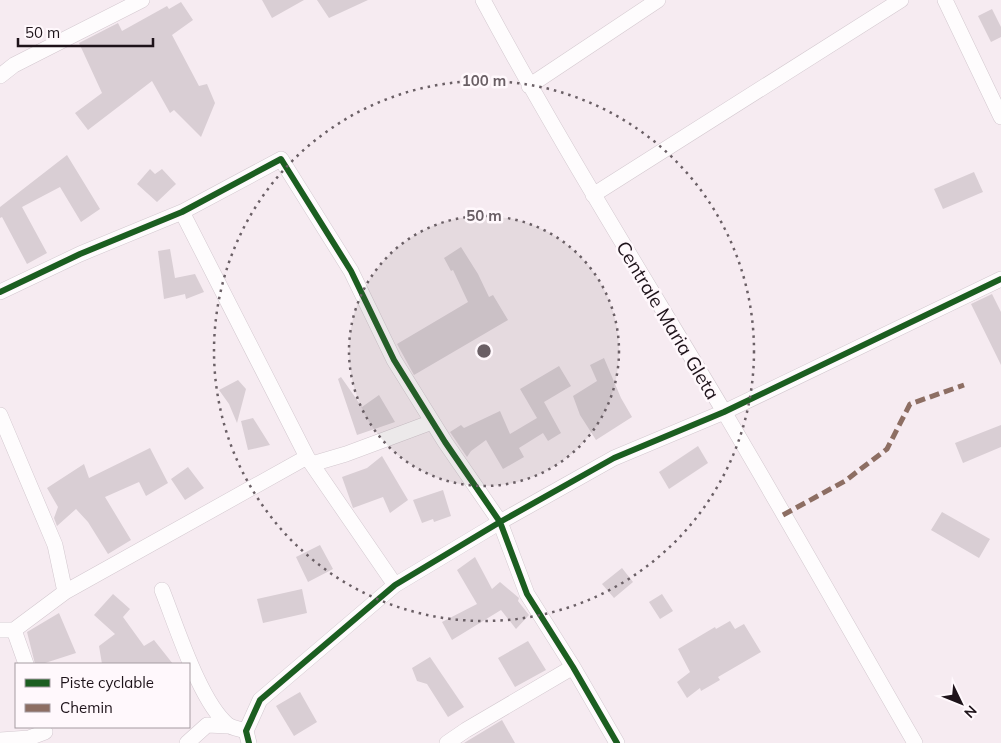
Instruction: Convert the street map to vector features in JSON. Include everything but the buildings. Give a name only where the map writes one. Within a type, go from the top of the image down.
[{"type":"street","points":[[0,76],[14,65],[142,0]]},
{"type":"street","name":"Centrale Maria Gleta","points":[[483,0],[593,195],[724,412],[915,743]]},
{"type":"street","points":[[530,86],[658,0]]},
{"type":"street","points":[[593,195],[901,0]]},
{"type":"street","points":[[945,0],[1001,117]]},
{"type":"street","points":[[0,292],[80,254],[182,212],[281,159],[351,271],[394,360],[432,422],[500,522],[527,594],[573,667],[617,743]]},
{"type":"street","points":[[182,212],[309,461],[395,585]]},
{"type":"street","points":[[162,590],[194,671],[215,711],[229,726],[247,737],[260,700],[395,585],[500,522],[614,458],[724,412],[1001,279]]},
{"type":"street","points":[[0,415],[55,545],[65,592]]},
{"type":"street","points":[[25,663],[7,630],[65,592],[309,461],[346,454],[432,422]]},
{"type":"street","points":[[447,743],[573,667]]},
{"type":"street","points":[[187,743],[207,725],[229,726]]},
{"type":"street","points":[[0,740],[29,738],[45,734]]},
{"type":"marked path","points":[[783,515],[845,481],[887,449],[910,404],[964,385]]},
{"type":"cycle path","points":[[0,292],[80,254],[182,212],[281,159],[351,271],[394,360],[445,442],[500,522],[527,594],[573,667],[617,743]]},
{"type":"cycle path","points":[[249,743],[246,731],[260,700],[395,585],[500,522],[614,458],[724,412],[1001,279]]}]
